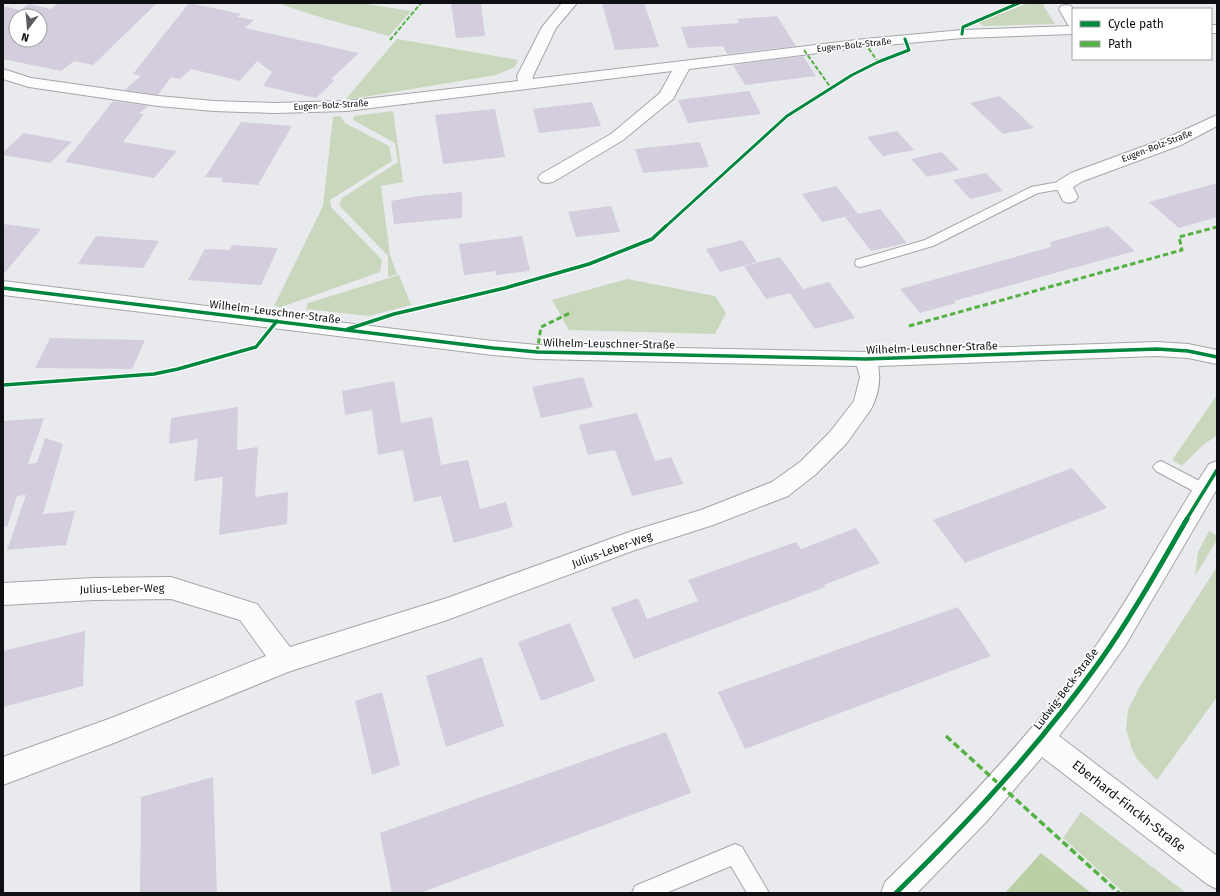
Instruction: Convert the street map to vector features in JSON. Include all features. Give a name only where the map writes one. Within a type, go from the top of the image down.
[{"type":"street","points":[[526,83],[525,76],[549,27],[570,3]]},
{"type":"street","points":[[1066,10],[1072,20]]},
{"type":"street","name":"Eugen-Bolz-Straße","points":[[3,74],[29,82],[158,101],[214,106],[274,108],[347,106],[526,83],[905,39],[962,34],[1072,30]]},
{"type":"street","points":[[546,178],[617,137],[667,96],[683,65]]},
{"type":"street","name":"Eugen-Bolz-Straße","points":[[1066,191],[1077,177],[1174,140],[1217,120]]},
{"type":"street","name":"Wilhelm-Leuschner-Straße","points":[[3,288],[537,352],[866,359],[1143,349],[1182,351],[1217,357]]},
{"type":"street","name":"Julius-Leber-Weg","points":[[3,771],[114,730],[285,661],[369,636],[447,609],[632,541],[705,518],[780,489],[808,468],[838,438],[864,403],[870,376],[866,359]]},
{"type":"street","name":"Ludwig-Beck-Straße","points":[[896,893],[990,796],[1069,704],[1108,648],[1211,480]]},
{"type":"street","name":"Julius-Leber-Weg","points":[[3,594],[94,589],[171,588],[248,612],[285,661]]},
{"type":"street","name":"Eberhard-Finckh-Straße","points":[[1040,739],[1217,874]]},
{"type":"lane","points":[[861,263],[929,243],[1035,190],[1066,191]]},
{"type":"lane","points":[[1160,467],[1211,480]]},
{"type":"lane","points":[[642,893],[735,854],[759,893]]},
{"type":"green space","points":[[277,3],[361,3],[411,11],[389,36],[326,19]]},
{"type":"green space","points":[[1029,3],[1046,3],[1043,5],[1055,24],[983,26],[978,22]]},
{"type":"green space","points":[[397,39],[518,60],[515,67],[496,75],[345,100]]},
{"type":"green space","points":[[393,111],[403,182],[381,186],[390,255],[397,274],[388,277],[388,256],[339,205],[342,198],[398,162],[395,143],[353,120],[354,116]]},
{"type":"green space","points":[[340,116],[345,123],[389,146],[392,161],[330,200],[331,207],[382,260],[380,272],[281,307],[274,306],[323,206],[333,117]]},
{"type":"green space","points":[[399,275],[411,305],[369,316],[306,309],[308,303]]},
{"type":"green space","points":[[627,279],[715,296],[726,313],[715,334],[569,330],[552,300]]},
{"type":"green space","points":[[1217,395],[1217,435],[1202,446],[1182,466],[1172,460]]},
{"type":"green space","points":[[1209,531],[1217,536],[1217,540],[1195,576],[1198,552]]},
{"type":"green space","points":[[1217,567],[1217,697],[1157,780],[1137,759],[1132,749],[1126,729],[1128,710],[1140,686]]},
{"type":"green space","points":[[1081,812],[1186,893],[1124,893],[1063,838]]},
{"type":"green space","points":[[1041,853],[1091,893],[1005,893]]},
{"type":"building","points":[[59,3],[157,3],[93,65],[74,61],[61,71],[3,59],[3,6],[12,8],[8,8],[8,48],[48,48],[48,8],[51,9]]},
{"type":"building","points":[[189,3],[241,14],[237,17],[254,20],[245,28],[359,53],[331,79],[335,80],[316,98],[263,86],[272,72],[257,61],[240,81],[191,69],[180,79],[171,77],[158,95],[124,90],[141,76],[133,74]]},
{"type":"building","points":[[451,3],[481,3],[485,36],[456,38]]},
{"type":"building","points":[[602,3],[644,3],[659,47],[615,50]]},
{"type":"building","points":[[29,4],[47,8],[23,8]]},
{"type":"building","points":[[777,16],[796,46],[727,54],[723,46],[688,48],[681,27],[739,23],[737,19]]},
{"type":"building","points":[[803,56],[816,76],[745,85],[733,65]]},
{"type":"building","points":[[749,91],[761,114],[688,123],[678,100]]},
{"type":"building","points":[[1000,96],[1034,128],[1003,134],[970,103]]},
{"type":"building","points":[[113,101],[148,106],[139,114],[144,114],[123,142],[177,151],[154,178],[65,162]]},
{"type":"building","points":[[592,102],[601,126],[539,133],[533,109]]},
{"type":"building","points":[[495,109],[505,157],[443,164],[435,115]]},
{"type":"building","points":[[241,122],[292,126],[258,185],[221,182],[223,178],[205,177]]},
{"type":"building","points":[[897,131],[914,150],[883,156],[867,137]]},
{"type":"building","points":[[24,133],[72,142],[50,163],[3,155],[3,152]]},
{"type":"building","points":[[700,142],[709,167],[643,173],[635,149]]},
{"type":"building","points":[[942,152],[959,170],[927,177],[911,159]]},
{"type":"building","points":[[986,173],[1003,191],[970,199],[953,180]]},
{"type":"building","points":[[1217,183],[1217,217],[1179,228],[1149,202]]},
{"type":"building","points":[[836,186],[858,214],[822,222],[802,194]]},
{"type":"building","points":[[462,192],[462,218],[394,224],[391,201],[418,196]]},
{"type":"building","points":[[611,206],[620,232],[576,237],[568,212]]},
{"type":"building","points":[[880,209],[907,243],[871,251],[845,217]]},
{"type":"building","points":[[3,224],[41,229],[3,275]]},
{"type":"building","points":[[1108,226],[1135,251],[954,301],[956,303],[920,313],[900,289],[1051,247],[1050,242]]},
{"type":"building","points":[[96,236],[159,241],[143,268],[78,264]]},
{"type":"building","points":[[522,236],[530,271],[496,275],[496,271],[464,275],[459,244]]},
{"type":"building","points":[[742,240],[757,262],[720,272],[706,249]]},
{"type":"building","points":[[232,245],[278,248],[261,285],[188,280],[205,249],[230,250]]},
{"type":"building","points":[[780,257],[803,289],[829,282],[855,318],[815,329],[790,293],[766,299],[744,266]]},
{"type":"building","points":[[50,338],[145,340],[132,369],[35,368]]},
{"type":"building","points":[[583,377],[593,407],[541,418],[532,387]]},
{"type":"building","points":[[394,381],[401,423],[432,417],[441,465],[468,460],[480,509],[506,502],[513,527],[454,543],[441,496],[414,502],[403,450],[378,455],[372,410],[345,415],[342,391]]},
{"type":"building","points":[[238,407],[237,450],[258,447],[255,497],[288,492],[287,524],[219,535],[223,477],[194,481],[198,439],[169,444],[171,418]]},
{"type":"building","points":[[637,413],[655,461],[671,457],[683,484],[632,496],[615,450],[588,455],[579,425]]},
{"type":"building","points":[[44,418],[28,464],[37,463],[45,438],[63,444],[43,514],[75,511],[66,545],[7,550],[26,495],[17,496],[7,527],[3,526],[3,421]]},
{"type":"building","points":[[1072,468],[1107,508],[965,563],[933,520]]},
{"type":"building","points":[[856,528],[880,563],[824,585],[825,587],[634,659],[611,608],[638,598],[647,619],[698,601],[688,580],[796,542],[801,549]]},
{"type":"building","points":[[958,607],[991,656],[745,749],[718,692]]},
{"type":"building","points":[[570,623],[595,681],[541,701],[518,642]]},
{"type":"building","points":[[85,631],[83,686],[3,707],[3,651]]},
{"type":"building","points":[[482,657],[504,726],[446,747],[426,676]]},
{"type":"building","points":[[382,692],[400,765],[372,775],[355,701]]},
{"type":"building","points":[[666,732],[691,793],[420,893],[392,893],[380,833]]},
{"type":"building","points":[[213,777],[217,893],[140,893],[141,797]]},
{"type":"marked path","points":[[390,40],[421,3]]},
{"type":"marked path","points":[[865,43],[878,62]]},
{"type":"marked path","points":[[804,50],[831,88]]},
{"type":"marked path","points":[[909,326],[1182,250],[1179,237],[1217,227]]},
{"type":"marked path","points":[[537,352],[541,327],[572,312]]},
{"type":"marked path","points":[[946,736],[1119,893]]},
{"type":"cycle path","points":[[962,34],[963,27],[1019,3]]},
{"type":"cycle path","points":[[348,329],[394,314],[505,288],[589,264],[652,239],[787,116],[852,75],[878,62],[909,50],[905,39]]},
{"type":"cycle path","points":[[3,288],[493,348],[537,352],[866,359],[1157,349],[1188,351],[1217,357]]},
{"type":"cycle path","points":[[3,385],[154,374],[178,369],[256,347],[277,321]]},
{"type":"cycle path","points":[[896,893],[977,811],[1029,753],[1077,692],[1116,638],[1187,517],[1217,470]]}]
